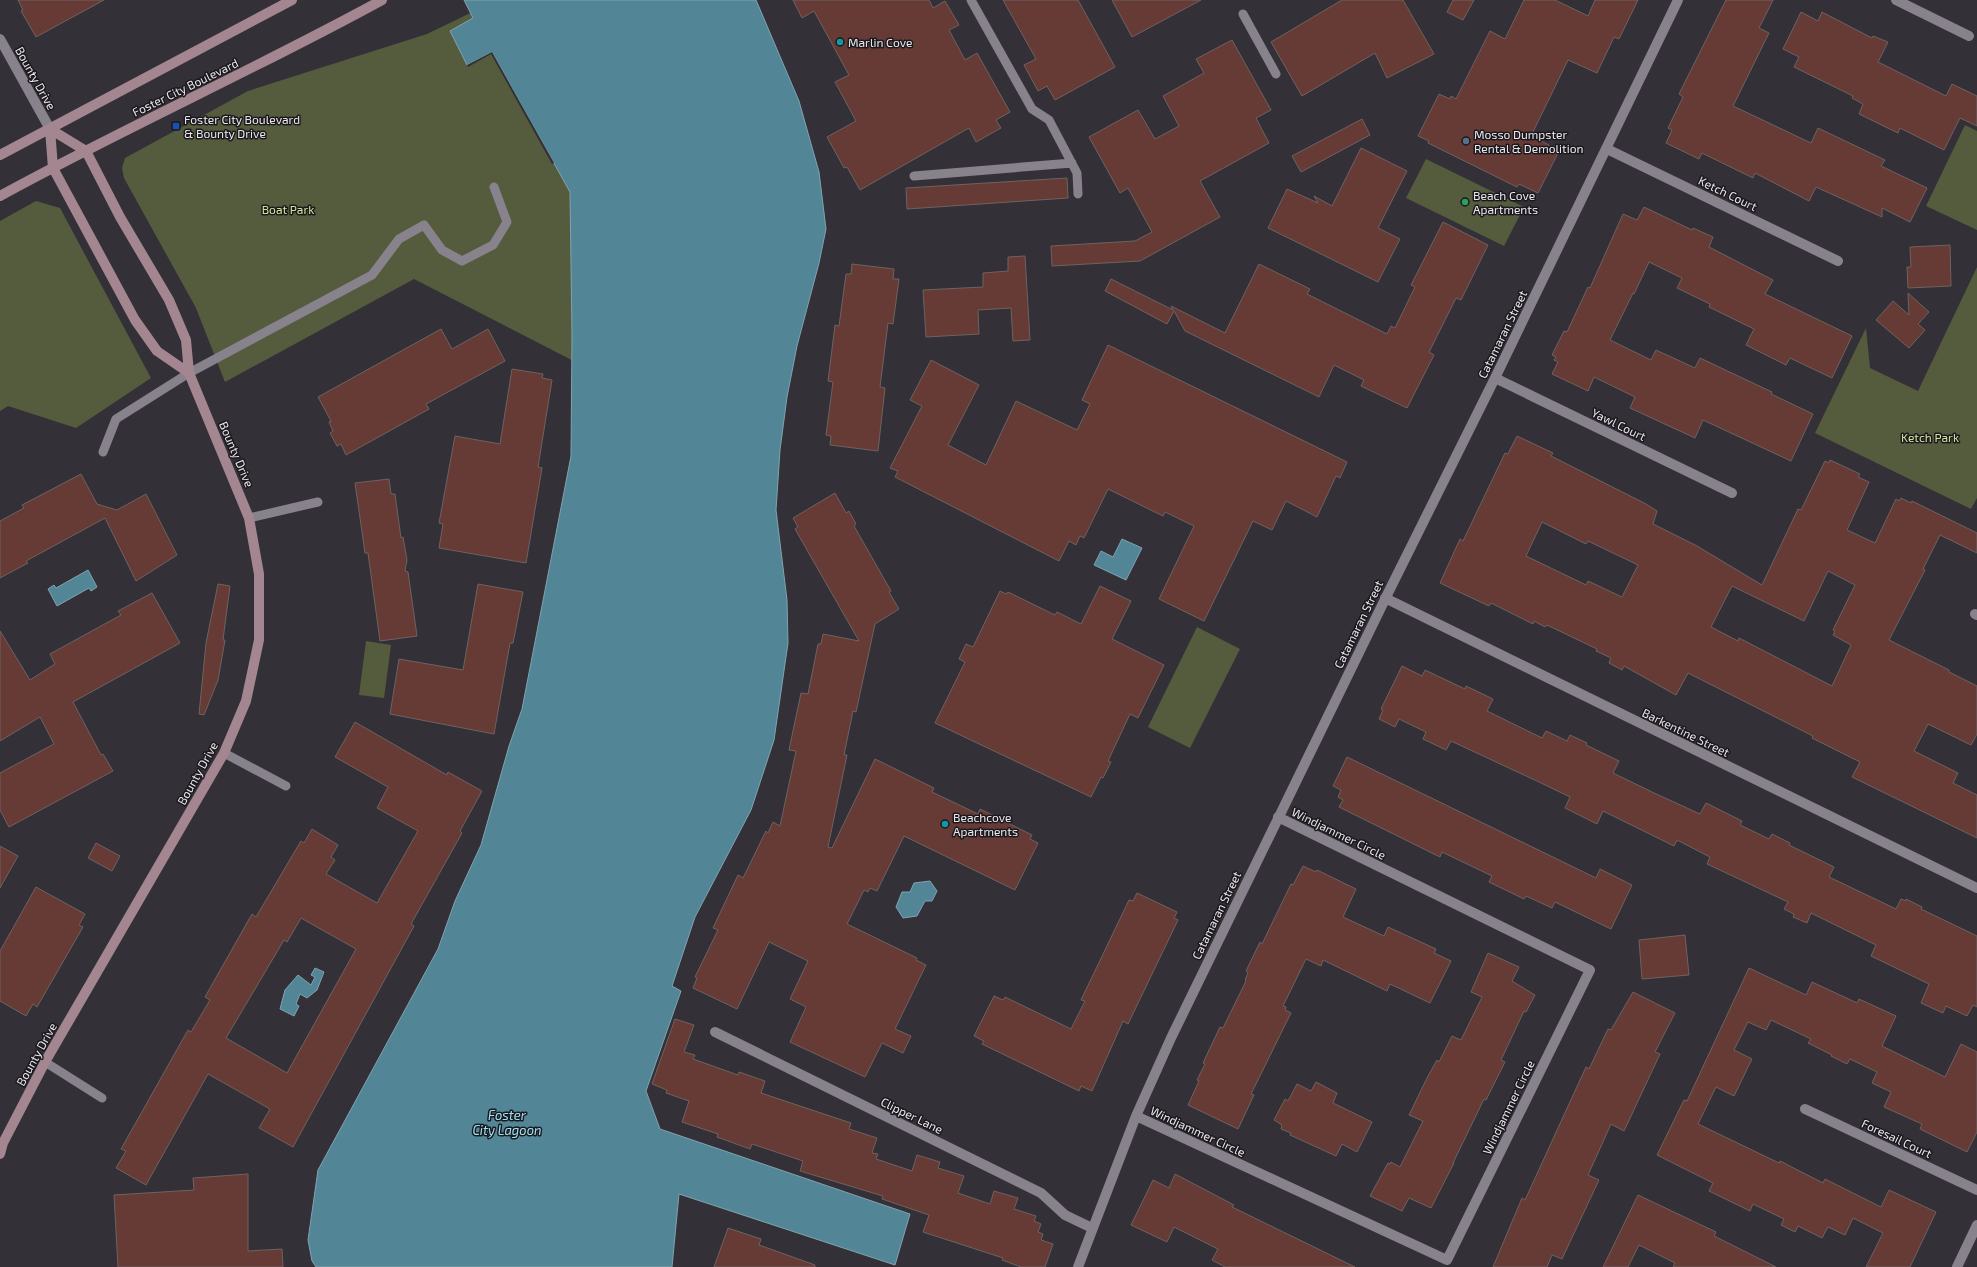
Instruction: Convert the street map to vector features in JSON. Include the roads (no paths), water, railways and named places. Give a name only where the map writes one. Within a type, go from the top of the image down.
[{"type":"street","name":"Foster City Boulevard","points":[[0,155],[292,0]]},
{"type":"street","name":"Catamaran Street","points":[[1078,1267],[1136,1116],[1171,1038],[1385,598],[1607,149],[1678,0]]},
{"type":"street","points":[[1896,0],[1969,36]]},
{"type":"street","name":"Foster City Boulevard","points":[[0,196],[381,1]]},
{"type":"street","name":"Bounty Drive","points":[[0,39],[50,129],[53,168],[135,320],[157,351],[189,373]]},
{"type":"street","name":"Bounty Drive","points":[[0,1154],[6,1136],[45,1062],[224,753],[246,701],[259,640],[259,574],[249,518],[189,373],[186,340],[169,300],[120,217],[86,151],[50,129]]},
{"type":"street","name":"Ketch Court","points":[[1607,149],[1838,261]]},
{"type":"street","name":"Yawl Court","points":[[1495,378],[1732,493]]},
{"type":"street","name":"Barkentine Street","points":[[1385,598],[1977,888]]},
{"type":"street","name":"Windjammer Circle","points":[[1136,1116],[1447,1260],[1590,970],[1278,817]]},
{"type":"street","name":"Clipper Lane","points":[[715,1032],[1041,1193],[1065,1216],[1092,1228]]},
{"type":"street","name":"Foresail Court","points":[[1805,1109],[1977,1190]]},
{"type":"street","points":[[1957,1267],[1977,1225]]},
{"type":"lane","points":[[971,0],[1032,109],[1049,120],[1077,173],[1078,194]]},
{"type":"lane","points":[[1243,14],[1276,74]]},
{"type":"lane","points":[[914,176],[1072,163]]},
{"type":"lane","points":[[103,452],[116,419],[189,373],[372,275],[399,238],[424,225],[442,250],[462,261],[493,245],[507,222],[494,187]]},
{"type":"lane","points":[[249,518],[318,502]]},
{"type":"lane","points":[[224,753],[286,786]]},
{"type":"lane","points":[[45,1062],[102,1098]]},
{"type":"water","name":"Foster City Lagoon","points":[[464,0],[756,0],[799,101],[819,172],[826,229],[819,263],[797,346],[787,397],[780,450],[776,510],[787,600],[788,643],[774,740],[751,810],[695,917],[672,986],[681,991],[646,1091],[660,1129],[910,1214],[895,1265],[679,1194],[672,1267],[316,1267],[312,1261],[308,1240],[318,1170],[438,949],[455,901],[481,845],[509,746],[522,709],[571,456],[572,336],[570,192],[492,52],[467,65],[450,31],[473,18]]},
{"type":"water","points":[[1122,539],[1142,548],[1126,580],[1094,565],[1101,551],[1113,557]]},
{"type":"water","points":[[88,570],[97,587],[91,591],[89,588],[57,606],[48,589],[54,585],[56,588]]},
{"type":"water","points":[[930,881],[937,891],[932,901],[925,901],[917,916],[903,918],[896,907],[902,892],[910,892],[914,883]]},
{"type":"water","points":[[315,968],[324,972],[317,990],[307,998],[300,994],[296,1004],[299,1006],[294,1016],[280,1009],[285,990],[298,975],[311,985],[315,977],[311,975]]},
{"type":"place","name":"Marlin Cove","points":[[840,42]]},
{"type":"place","name":"Foster City Boulevard & Bounty Drive","points":[[176,126]]},
{"type":"place","name":"Mosso Dumpster Rental & Demolition","points":[[1466,141]]},
{"type":"place","name":"Beach Cove Apartments","points":[[1465,202]]},
{"type":"place","name":"Beachcove Apartments","points":[[945,824]]},
{"type":"park label","name":"Boat Park","points":[[288,209]]},
{"type":"park label","name":"Ketch Park","points":[[1930,437]]}]
